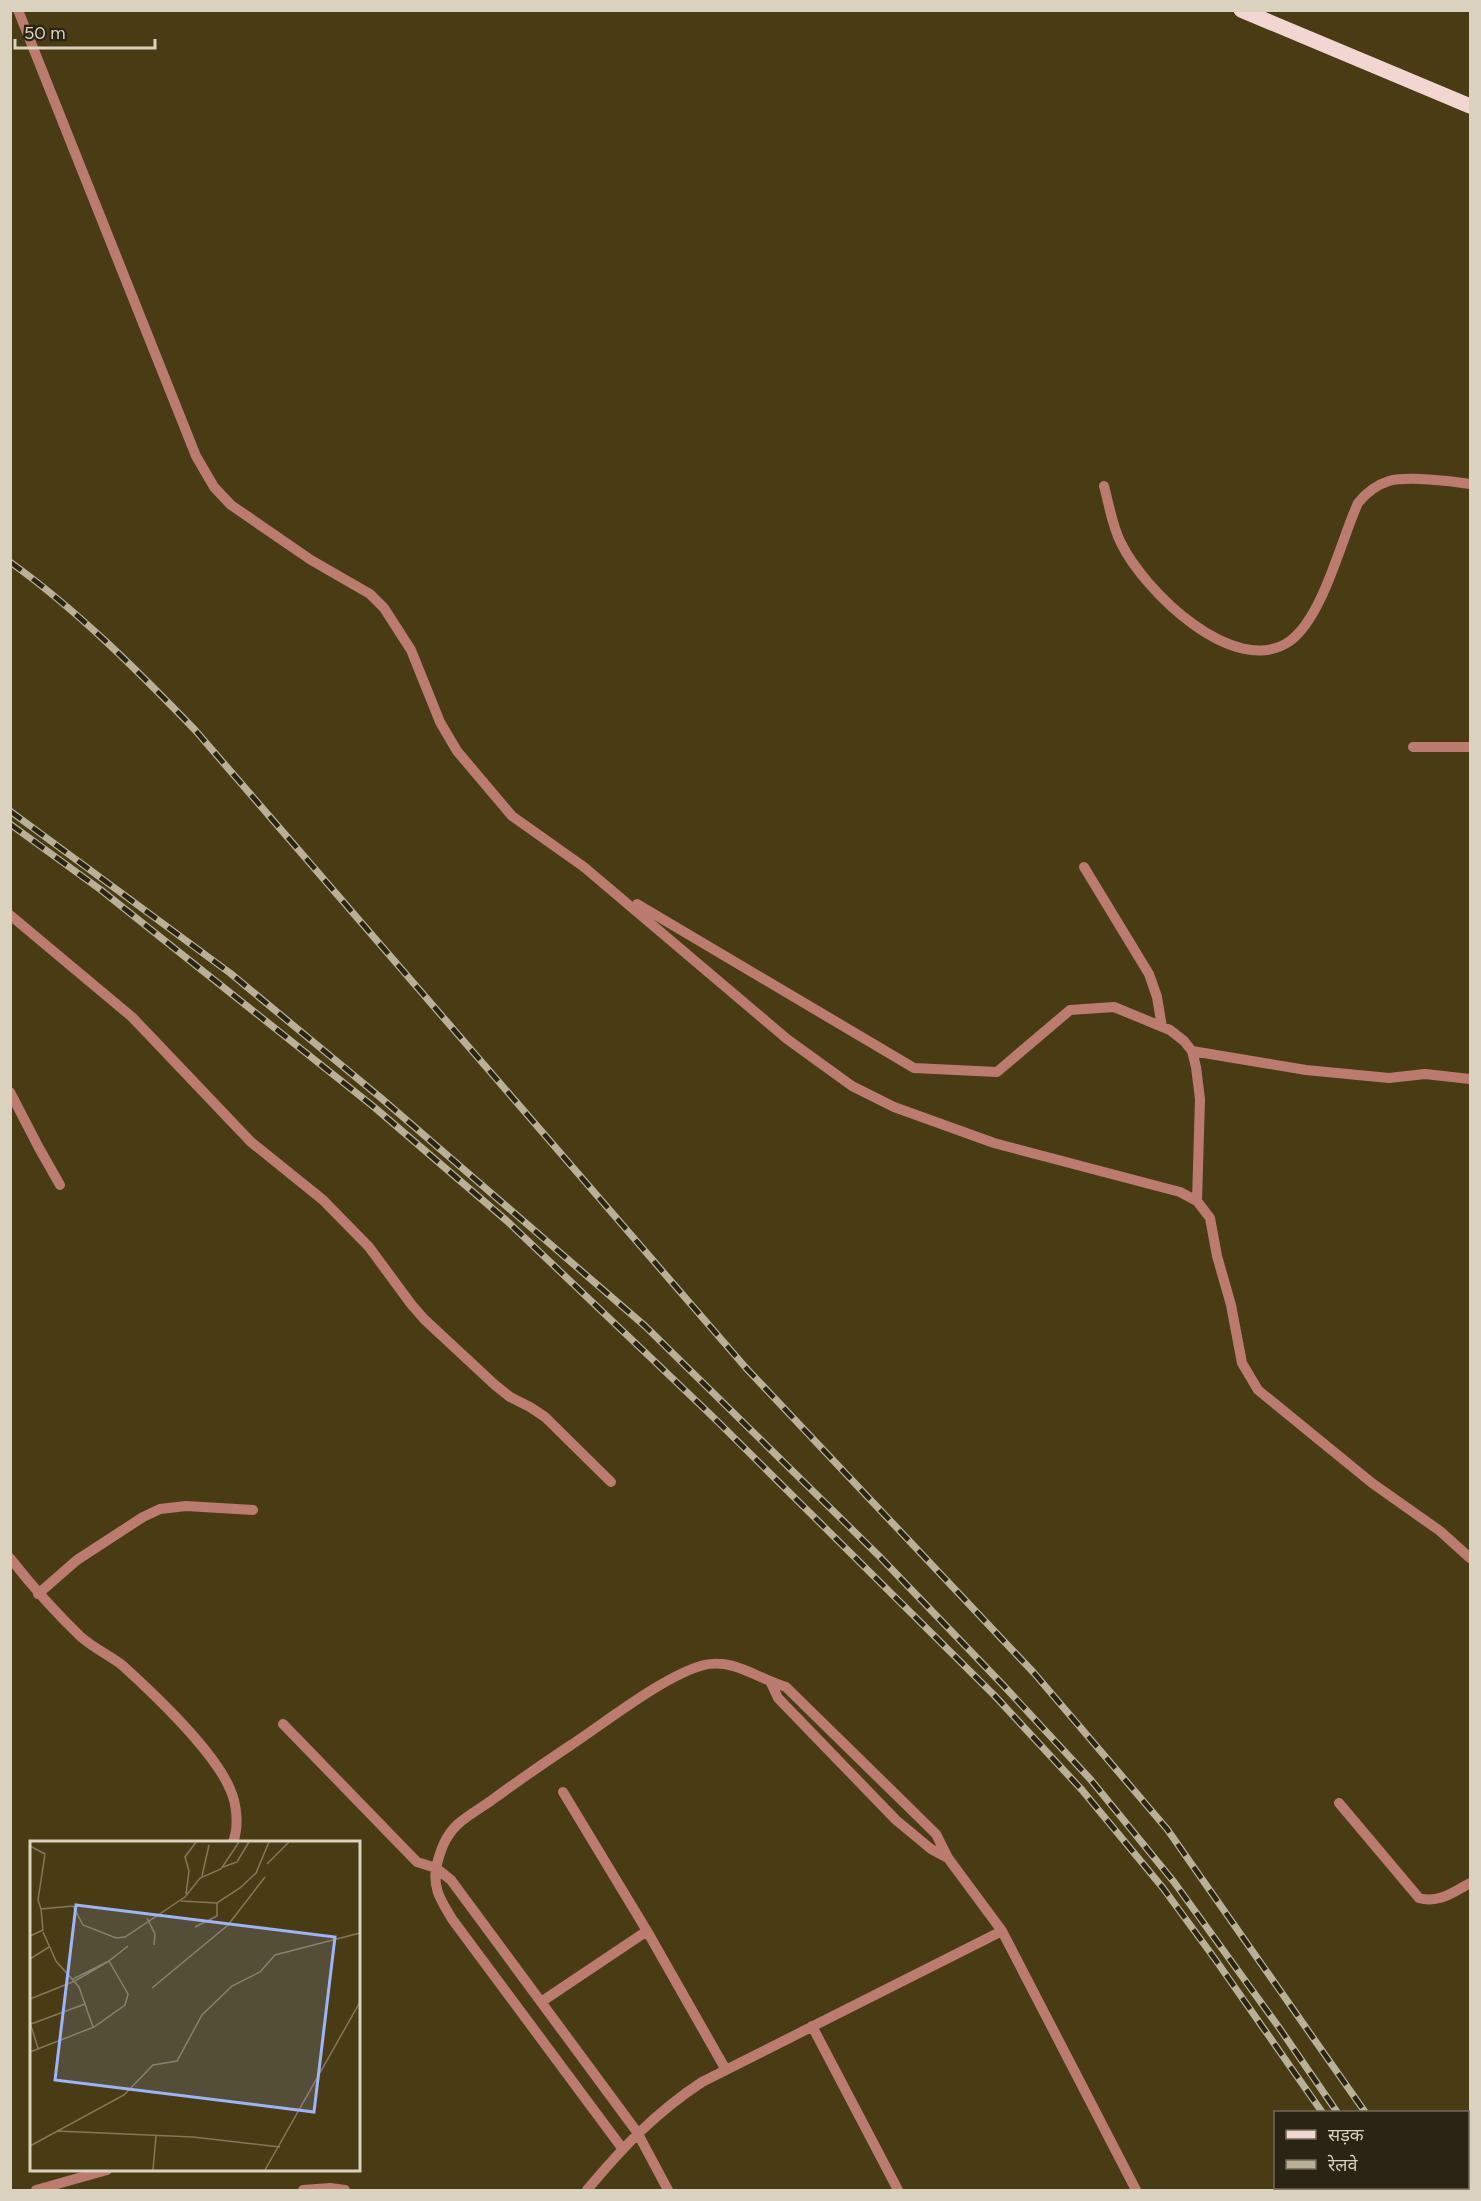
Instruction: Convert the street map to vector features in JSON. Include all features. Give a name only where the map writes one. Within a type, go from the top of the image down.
[{"type":"main road","points":[[1242,10],[1470,106]]},
{"type":"street","points":[[18,10],[196,456],[214,487],[231,505],[310,560],[370,594],[384,608],[411,650],[440,722],[457,751],[512,816],[584,867],[787,1039],[852,1086],[894,1107],[994,1143],[1180,1192],[1197,1201],[1210,1218],[1242,1363],[1258,1390],[1371,1483],[1440,1531],[1470,1558]]},
{"type":"street","points":[[1104,486],[1120,542],[1144,580],[1177,611],[1215,637],[1235,647],[1248,650],[1276,648],[1291,640],[1307,623],[1326,587],[1358,502],[1366,493],[1390,480],[1470,484]]},
{"type":"street","points":[[1413,747],[1470,747]]},
{"type":"street","points":[[1084,867],[1149,974],[1157,997],[1162,1027]]},
{"type":"street","points":[[611,889],[914,1068],[997,1072],[1070,1011],[1114,1007],[1162,1027],[1184,1041],[1192,1051],[1196,1067],[1200,1099],[1197,1201]]},
{"type":"street","points":[[10,915],[132,1017],[251,1142],[323,1200],[369,1247],[424,1319],[495,1385],[545,1418],[611,1482]]},
{"type":"street","points":[[1192,1051],[1306,1070],[1389,1078],[1425,1074],[1470,1079]]},
{"type":"street","points":[[10,1092],[60,1185]]},
{"type":"street","points":[[38,1594],[77,1560],[143,1517],[160,1509],[186,1506],[253,1510]]},
{"type":"street","points":[[10,1558],[38,1594],[83,1639],[121,1665],[168,1710],[212,1758],[230,1789],[236,1814],[233,1841]]},
{"type":"street","points":[[622,2148],[452,1919],[438,1894],[434,1881],[436,1868],[441,1846],[459,1824],[655,1689],[704,1665],[716,1664],[735,1666],[750,1671],[771,1683],[786,1687],[936,1834],[948,1858],[1002,1931],[1136,2190]]},
{"type":"street","points":[[771,1683],[778,1698],[896,1820],[931,1849],[948,1858]]},
{"type":"street","points":[[283,1724],[417,1862],[436,1868],[451,1880],[637,2133],[668,2190]]},
{"type":"street","points":[[563,1792],[726,2070]]},
{"type":"street","points":[[1339,1803],[1419,1898],[1428,1901],[1440,1899],[1470,1883]]},
{"type":"street","points":[[541,2002],[646,1931]]},
{"type":"street","points":[[587,2190],[637,2133],[681,2096],[702,2082],[1002,1931]]},
{"type":"street","points":[[812,2026],[898,2190]]},
{"type":"street","points":[[36,2190],[100,2171]]},
{"type":"street","points":[[303,2190],[330,2188],[345,2190]]},
{"type":"railway","points":[[10,562],[83,621],[195,730],[746,1368],[1034,1673],[1167,1829],[1364,2111]]},
{"type":"railway","points":[[10,811],[230,973],[381,1098],[645,1326],[879,1556],[1091,1780],[1174,1882],[1336,2111]]},
{"type":"railway","points":[[10,824],[101,890],[374,1107],[507,1221],[712,1416],[994,1695],[1082,1790],[1163,1888],[1321,2111]]}]
